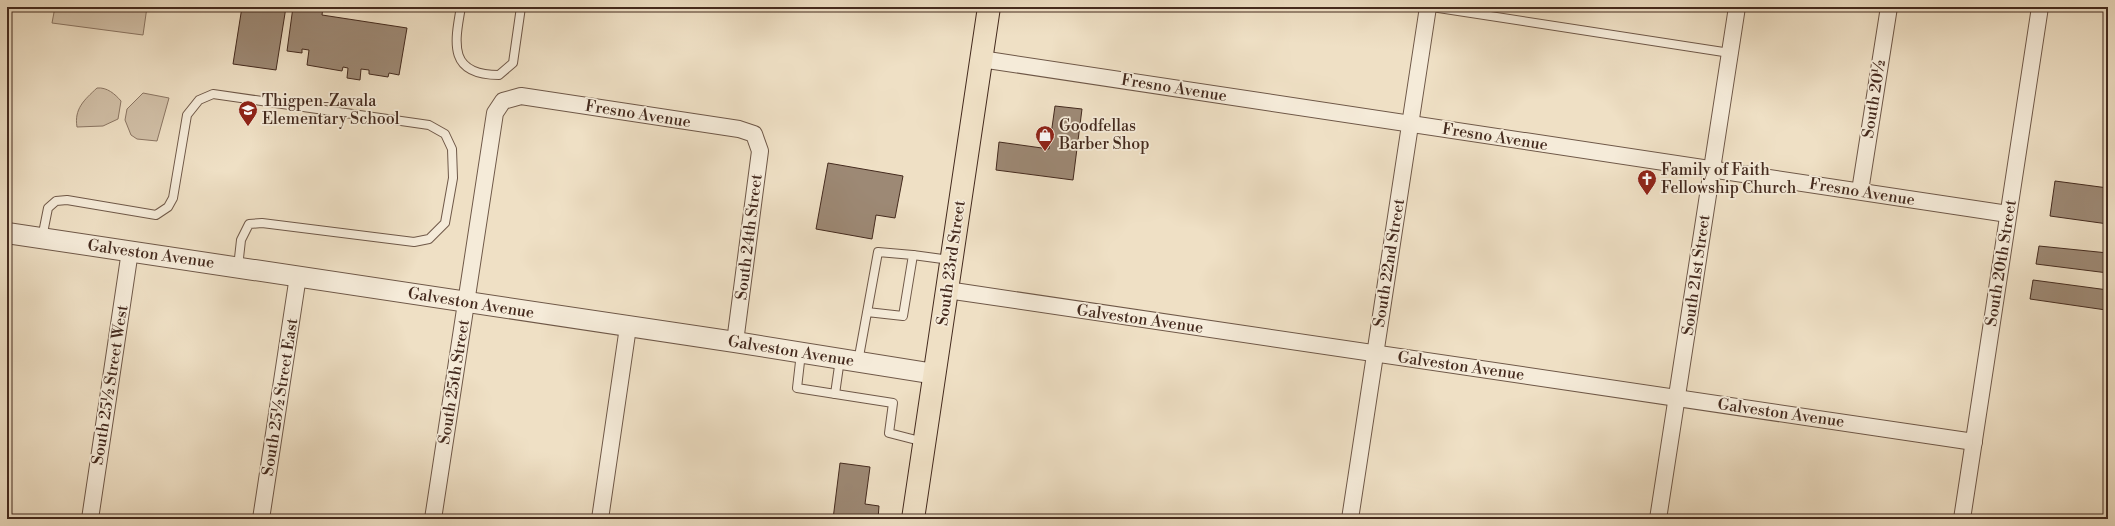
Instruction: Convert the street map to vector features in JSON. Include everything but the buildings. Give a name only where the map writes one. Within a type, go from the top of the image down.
[{"type":"main road","name":"South 23rd Street","points":[[913,519],[989,7]]},
{"type":"street","name":"South 22nd Street","points":[[1350,519],[1428,7]]},
{"type":"street","name":"South 21st Street","points":[[1658,519],[1678,398],[1736,7]]},
{"type":"street","name":"South 20½","points":[[1860,191],[1889,7]]},
{"type":"street","name":"South 20th Street","points":[[1962,519],[2040,7]]},
{"type":"street","name":"Fresno Avenue","points":[[981,59],[2008,214]]},
{"type":"street","name":"Fresno Avenue","points":[[522,96],[739,129],[754,134]]},
{"type":"street","name":"South 25th Street","points":[[433,519],[495,113],[503,101],[522,96]]},
{"type":"street","name":"South 24th Street","points":[[735,342],[760,151],[754,134]]},
{"type":"street","name":"Galveston Avenue","points":[[7,233],[801,352],[935,374]]},
{"type":"street","name":"South 25½ Street West","points":[[90,519],[130,251]]},
{"type":"street","name":"South 25½ Street East","points":[[261,519],[298,276]]},
{"type":"street","name":"Galveston Avenue","points":[[947,290],[1974,442]]},
{"type":"street","points":[[600,519],[628,327]]},
{"type":"lane","points":[[461,7],[456,38],[458,55],[466,68],[482,75],[499,75],[513,62],[521,7]]},
{"type":"lane","points":[[1432,7],[1730,53]]},
{"type":"lane","points":[[42,238],[48,208],[56,201],[67,200],[156,215],[168,207],[173,198],[186,115],[198,100],[213,94],[429,125],[445,134],[452,149],[453,178],[445,223],[429,239],[414,242],[262,223],[248,224],[241,240],[238,267]]},
{"type":"lane","points":[[835,394],[867,312],[878,252],[952,260]]},
{"type":"lane","points":[[867,312],[903,316],[913,256]]},
{"type":"lane","points":[[801,352],[797,388],[893,403],[889,433],[925,442]]},
{"type":"shaded area","points":[[55,7],[147,7],[143,35],[52,23]]},
{"type":"shaded area","points":[[97,88],[110,92],[121,101],[118,119],[103,126],[77,127],[77,115],[81,105]]},
{"type":"shaded area","points":[[143,93],[169,98],[157,141],[137,139],[131,135],[125,120],[127,109]]},
{"type":"place","name":"Thigpen-Zavala Elementary School","points":[[248,127]]},
{"type":"place","name":"Goodfellas Barber Shop","points":[[1045,152]]},
{"type":"place","name":"Family of Faith Fellowship Church","points":[[1647,196]]}]
